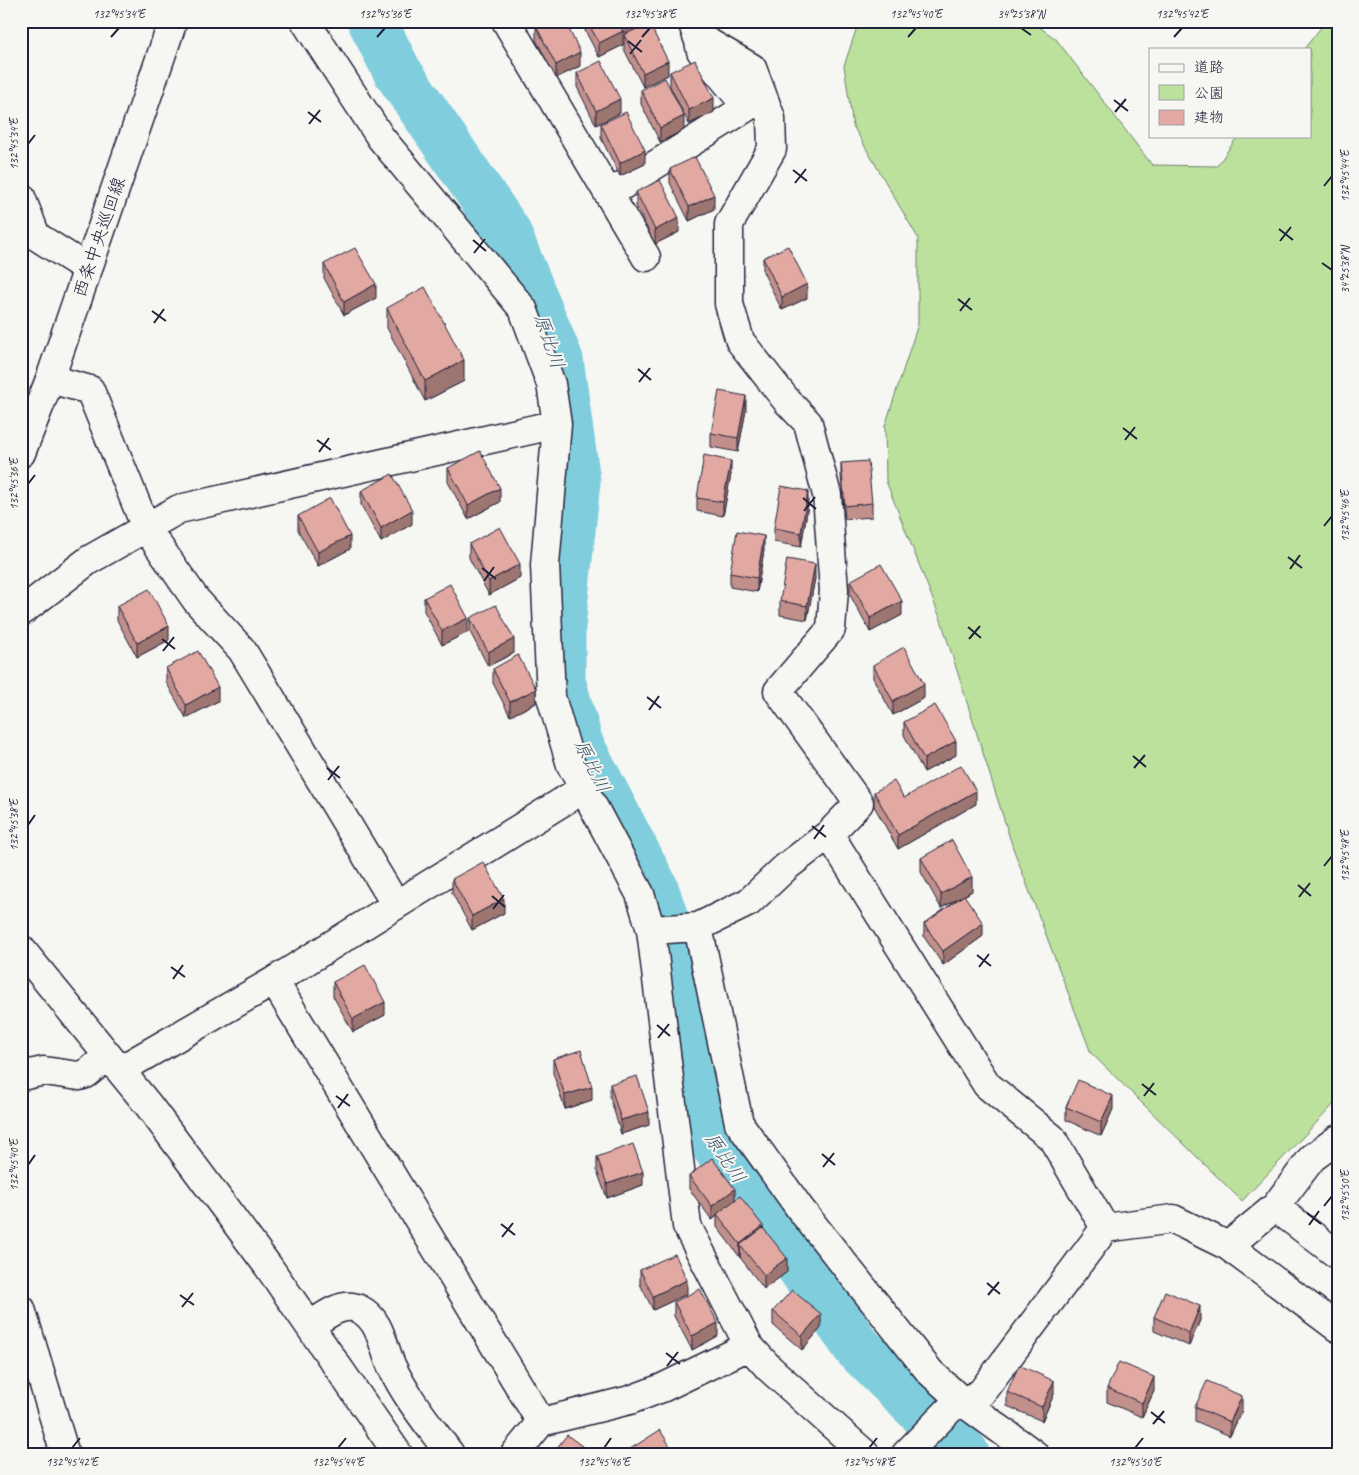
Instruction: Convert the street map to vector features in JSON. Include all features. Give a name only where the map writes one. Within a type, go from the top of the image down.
[{"type":"street","name":"西条中央巡回線","points":[[21,452],[50,379],[173,21]]},
{"type":"street","points":[[305,21],[381,138],[523,309],[551,384],[557,424],[545,565],[551,697],[571,765],[640,894],[651,930],[687,1226],[749,1346],[770,1369],[865,1454]]},
{"type":"street","points":[[514,24],[608,194],[646,257]]},
{"type":"street","points":[[608,194],[747,107],[701,51],[694,28]]},
{"type":"street","points":[[651,930],[698,927],[749,902],[786,867],[829,834],[859,803],[778,691],[831,629],[834,590],[827,495],[808,423],[787,401],[740,341],[729,304],[729,224],[772,149],[771,118],[752,68],[694,28]]},
{"type":"street","points":[[21,197],[36,236],[88,270]]},
{"type":"street","points":[[50,379],[90,390],[146,528],[196,600],[242,650],[396,905]]},
{"type":"street","points":[[21,612],[89,560],[179,509],[557,424]]},
{"type":"street","points":[[21,1076],[44,1071],[79,1076],[86,1074],[114,1063],[274,982],[583,789]]},
{"type":"street","points":[[829,834],[987,1085],[1052,1138],[1105,1228]]},
{"type":"street","points":[[698,927],[739,1123],[801,1210],[958,1405],[1034,1454]]},
{"type":"street","points":[[21,949],[114,1063],[268,1266],[398,1454]]},
{"type":"street","points":[[274,982],[541,1422]]},
{"type":"street","points":[[1228,1246],[1275,1207],[1312,1158],[1338,1139]]},
{"type":"street","points":[[1275,1207],[1338,1255]]},
{"type":"street","points":[[914,1445],[958,1405],[981,1393],[1105,1228],[1173,1219],[1228,1246],[1338,1328]]},
{"type":"street","points":[[310,1326],[343,1307],[358,1308],[370,1316],[378,1328],[392,1367],[408,1397],[450,1454]]},
{"type":"street","points":[[21,1309],[65,1454]]},
{"type":"street","points":[[515,1454],[541,1422],[630,1400],[662,1388],[749,1346]]},
{"type":"green space","points":[[859,21],[1031,21],[1056,39],[1152,165],[1217,166],[1237,138],[1312,138],[1312,48],[1305,48],[1326,21],[1338,21],[1338,1100],[1242,1201],[1091,1053],[1013,848],[941,620],[886,481],[885,426],[918,324],[918,238],[853,126],[844,66]]},
{"type":"building","points":[[547,21],[565,21],[580,52],[556,65],[536,26]]},
{"type":"building","points":[[587,21],[618,21],[623,31],[599,43]]},
{"type":"building","points":[[649,23],[668,61],[643,73],[624,35]]},
{"type":"building","points":[[695,60],[714,98],[689,110],[670,72]]},
{"type":"building","points":[[601,61],[620,99],[596,111],[577,73]]},
{"type":"building","points":[[665,78],[684,116],[660,128],[641,90]]},
{"type":"building","points":[[626,112],[645,150],[620,163],[601,124]]},
{"type":"building","points":[[695,157],[714,195],[689,207],[670,169]]},
{"type":"building","points":[[660,180],[679,218],[655,230],[636,192]]},
{"type":"building","points":[[788,246],[807,284],[782,297],[763,258]]},
{"type":"building","points":[[355,248],[376,284],[344,302],[324,264]]},
{"type":"building","points":[[425,287],[464,360],[425,381],[387,308]]},
{"type":"building","points":[[719,391],[746,396],[738,438],[711,433]]},
{"type":"building","points":[[480,451],[500,488],[468,505],[448,468]]},
{"type":"building","points":[[704,455],[731,461],[723,502],[697,498]]},
{"type":"building","points":[[868,461],[872,503],[845,506],[841,463]]},
{"type":"building","points":[[392,474],[412,510],[381,528],[361,491]]},
{"type":"building","points":[[781,486],[808,491],[801,533],[774,528]]},
{"type":"building","points":[[330,498],[350,536],[318,552],[298,516]]},
{"type":"building","points":[[500,527],[520,564],[489,581],[469,544]]},
{"type":"building","points":[[737,531],[764,536],[757,578],[730,573]]},
{"type":"building","points":[[787,559],[815,564],[807,606],[780,601]]},
{"type":"building","points":[[881,564],[902,601],[870,618],[850,581]]},
{"type":"building","points":[[450,584],[468,618],[442,631],[424,598]]},
{"type":"building","points":[[149,589],[169,626],[137,643],[117,606]]},
{"type":"building","points":[[496,605],[514,639],[488,652],[470,618]]},
{"type":"building","points":[[904,647],[924,684],[893,701],[873,665]]},
{"type":"building","points":[[198,651],[218,687],[186,705],[166,668]]},
{"type":"building","points":[[518,655],[536,689],[510,702],[493,669]]},
{"type":"building","points":[[935,705],[956,741],[924,759],[904,722]]},
{"type":"building","points":[[961,765],[976,791],[898,835],[874,792],[894,781],[904,798]]},
{"type":"building","points":[[952,840],[972,877],[941,894],[921,858]]},
{"type":"building","points":[[483,862],[504,899],[472,916],[452,879]]},
{"type":"building","points":[[964,895],[983,923],[943,951],[924,924]]},
{"type":"building","points":[[365,965],[385,1002],[353,1019],[333,982]]},
{"type":"building","points":[[581,1050],[592,1087],[565,1095],[553,1059]]},
{"type":"building","points":[[637,1076],[649,1112],[621,1120],[610,1084]]},
{"type":"building","points":[[1078,1080],[1113,1096],[1101,1122],[1066,1107]]},
{"type":"building","points":[[633,1144],[643,1172],[607,1184],[597,1157]]},
{"type":"building","points":[[712,1158],[735,1189],[712,1206],[689,1176]]},
{"type":"building","points":[[740,1196],[763,1226],[740,1244],[717,1214]]},
{"type":"building","points":[[763,1228],[787,1258],[764,1275],[740,1245]]},
{"type":"building","points":[[675,1254],[687,1280],[653,1296],[640,1270]]},
{"type":"building","points":[[700,1289],[718,1323],[692,1336],[674,1302]]},
{"type":"building","points":[[792,1290],[821,1314],[802,1336],[773,1311]]},
{"type":"building","points":[[1165,1291],[1200,1306],[1189,1333],[1154,1317]]},
{"type":"building","points":[[1119,1362],[1154,1377],[1142,1403],[1107,1388]]},
{"type":"building","points":[[1019,1365],[1054,1381],[1042,1407],[1007,1392]]},
{"type":"building","points":[[1207,1381],[1242,1396],[1230,1422],[1195,1407]]},
{"type":"building","points":[[660,1430],[675,1454],[624,1453]]},
{"type":"building","points":[[567,1435],[590,1452],[589,1454],[552,1454]]},
{"type":"waterway","name":"原比川","points":[[372,21],[397,71],[506,231],[559,360],[576,482],[561,627],[561,681],[579,744],[654,888],[674,949],[686,1069],[706,1132],[857,1347],[965,1454]]}]
